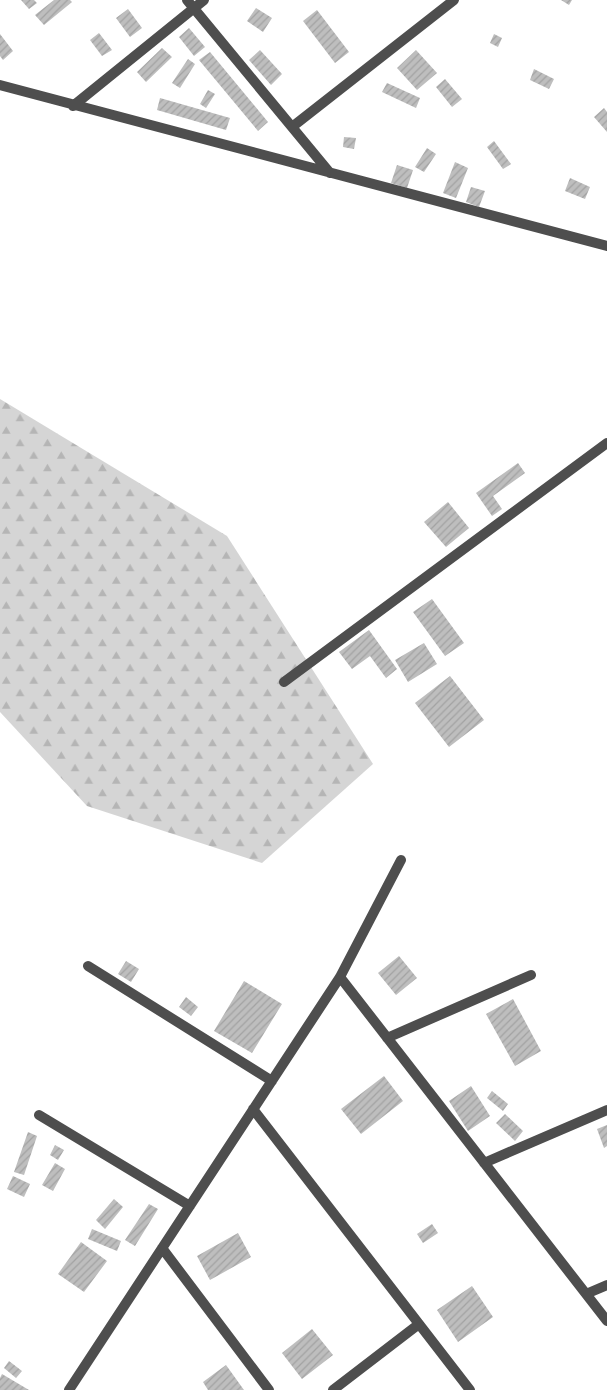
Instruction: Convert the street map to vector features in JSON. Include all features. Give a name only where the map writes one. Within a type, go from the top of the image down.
[{"type":"street","points":[[73,106],[191,4],[204,0]]},
{"type":"street","points":[[292,127],[454,0]]},
{"type":"street","points":[[191,4],[330,173]]},
{"type":"street","points":[[0,85],[73,106],[607,246]]},
{"type":"street","points":[[284,682],[607,443]]},
{"type":"street","points":[[69,1390],[340,977],[401,860]]},
{"type":"street","points":[[88,966],[272,1081]]},
{"type":"street","points":[[387,1038],[531,975]]},
{"type":"street","points":[[340,977],[607,1321]]},
{"type":"street","points":[[253,1110],[470,1390]]},
{"type":"street","points":[[484,1163],[607,1110]]},
{"type":"street","points":[[39,1115],[190,1206]]},
{"type":"street","points":[[162,1248],[269,1390]]},
{"type":"street","points":[[586,1294],[607,1285]]},
{"type":"street","points":[[333,1390],[419,1324]]},
{"type":"green space","points":[[0,399],[227,536],[373,764],[262,863],[87,806],[0,712]]},
{"type":"building","points":[[21,0],[34,0],[37,3],[29,9]]},
{"type":"building","points":[[54,0],[70,0],[72,2],[44,25],[35,15]]},
{"type":"building","points":[[561,0],[572,0],[569,5]]},
{"type":"building","points":[[256,8],[272,18],[263,32],[247,21]]},
{"type":"building","points":[[128,9],[142,28],[130,37],[116,18]]},
{"type":"building","points":[[317,10],[349,52],[335,63],[303,21]]},
{"type":"building","points":[[189,28],[205,47],[194,56],[179,37]]},
{"type":"building","points":[[99,33],[112,50],[102,56],[90,40]]},
{"type":"building","points":[[0,34],[13,51],[3,60],[0,56]]},
{"type":"building","points":[[494,34],[502,38],[498,47],[490,43]]},
{"type":"building","points":[[162,48],[172,57],[146,82],[137,72]]},
{"type":"building","points":[[260,50],[282,74],[271,85],[249,60]]},
{"type":"building","points":[[416,50],[437,73],[417,90],[397,68]]},
{"type":"building","points":[[210,52],[268,122],[258,131],[199,60]]},
{"type":"building","points":[[188,59],[195,64],[180,88],[172,83]]},
{"type":"building","points":[[534,69],[554,79],[549,89],[530,80]]},
{"type":"building","points":[[445,79],[462,99],[452,107],[436,87]]},
{"type":"building","points":[[387,83],[420,98],[416,108],[382,92]]},
{"type":"building","points":[[208,90],[215,94],[206,108],[200,104]]},
{"type":"building","points":[[160,98],[230,118],[226,130],[157,110]]},
{"type":"building","points":[[604,108],[607,112],[607,132],[594,117]]},
{"type":"building","points":[[344,137],[356,138],[354,149],[343,147]]},
{"type":"building","points":[[494,141],[511,164],[503,169],[487,147]]},
{"type":"building","points":[[427,148],[436,154],[424,172],[415,167]]},
{"type":"building","points":[[455,162],[468,168],[456,198],[443,193]]},
{"type":"building","points":[[397,165],[413,170],[407,188],[391,183]]},
{"type":"building","points":[[570,178],[590,187],[585,199],[565,191]]},
{"type":"building","points":[[471,187],[485,191],[479,207],[466,202]]},
{"type":"building","points":[[518,463],[525,473],[493,496],[502,509],[492,516],[476,493]]},
{"type":"building","points":[[448,502],[469,528],[446,547],[424,522]]},
{"type":"building","points":[[432,599],[464,643],[445,656],[413,612]]},
{"type":"building","points":[[369,630],[397,669],[386,678],[370,656],[352,669],[339,652]]},
{"type":"building","points":[[424,643],[437,664],[408,682],[395,660]]},
{"type":"building","points":[[450,676],[484,720],[449,747],[415,703]]},
{"type":"building","points":[[399,956],[417,978],[396,995],[378,973]]},
{"type":"building","points":[[126,961],[139,969],[131,982],[118,974]]},
{"type":"building","points":[[244,981],[282,1004],[252,1053],[214,1031]]},
{"type":"building","points":[[186,997],[198,1007],[191,1016],[179,1007]]},
{"type":"building","points":[[513,999],[541,1051],[515,1066],[486,1014]]},
{"type":"building","points":[[384,1076],[403,1101],[361,1134],[341,1109]]},
{"type":"building","points":[[471,1086],[490,1116],[468,1131],[449,1101]]},
{"type":"building","points":[[492,1091],[508,1104],[503,1111],[487,1098]]},
{"type":"building","points":[[505,1114],[523,1131],[515,1141],[496,1123]]},
{"type":"building","points":[[607,1125],[607,1146],[604,1148],[597,1129]]},
{"type":"building","points":[[28,1132],[37,1136],[24,1175],[14,1172]]},
{"type":"building","points":[[55,1145],[64,1150],[58,1160],[50,1155]]},
{"type":"building","points":[[55,1163],[65,1169],[53,1191],[42,1185]]},
{"type":"building","points":[[13,1176],[30,1184],[24,1197],[7,1189]]},
{"type":"building","points":[[114,1199],[123,1207],[105,1229],[96,1220]]},
{"type":"building","points":[[149,1204],[158,1209],[135,1246],[125,1240]]},
{"type":"building","points":[[432,1224],[438,1233],[423,1243],[417,1234]]},
{"type":"building","points":[[92,1229],[121,1241],[117,1251],[88,1239]]},
{"type":"building","points":[[238,1233],[251,1257],[210,1280],[197,1256]]},
{"type":"building","points":[[81,1242],[107,1261],[84,1292],[58,1274]]},
{"type":"building","points":[[472,1286],[493,1317],[458,1342],[437,1310]]},
{"type":"building","points":[[312,1329],[333,1355],[302,1379],[282,1353]]},
{"type":"building","points":[[9,1361],[22,1371],[16,1378],[4,1368]]},
{"type":"building","points":[[226,1365],[244,1390],[208,1390],[203,1382]]},
{"type":"building","points":[[2,1374],[29,1390],[0,1390]]}]
